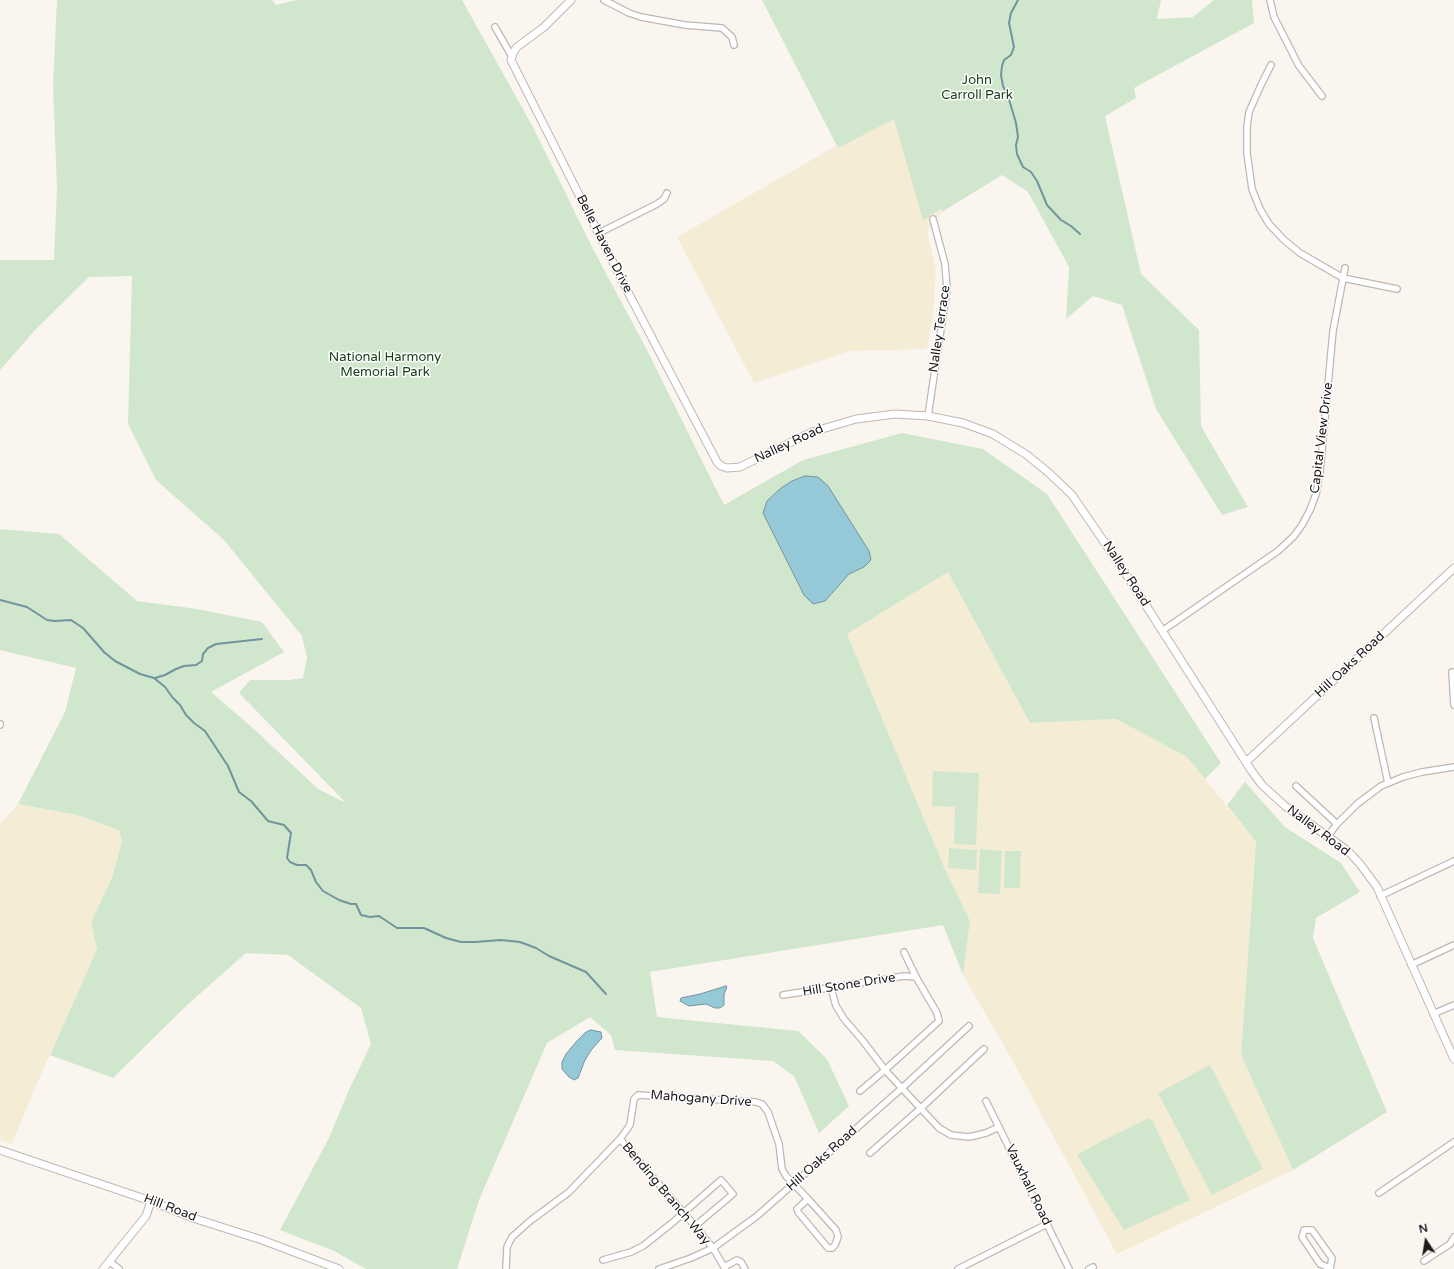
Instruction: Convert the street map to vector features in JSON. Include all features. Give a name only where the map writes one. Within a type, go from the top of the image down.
[{"type":"street","points":[[512,55],[517,47],[544,28],[571,0]]},
{"type":"street","points":[[604,0],[629,13],[641,17],[685,25],[722,28],[732,37],[734,45]]},
{"type":"street","points":[[1270,0],[1274,16],[1299,66],[1322,96]]},
{"type":"street","name":"Belle Haven Drive","points":[[495,27],[512,55],[513,64],[629,294],[716,460]]},
{"type":"street","points":[[1271,65],[1249,112],[1247,127],[1247,153],[1252,189],[1260,209],[1269,224],[1284,240],[1300,253],[1343,278],[1397,289]]},
{"type":"street","points":[[599,233],[657,204],[667,193]]},
{"type":"street","name":"Nalley Terrace","points":[[928,416],[947,289],[945,264],[933,219]]},
{"type":"street","name":"Capital View Drive","points":[[1162,631],[1278,551],[1294,536],[1310,511],[1316,494],[1320,472],[1333,331],[1345,268]]},
{"type":"street","name":"Nalley Road","points":[[716,460],[724,468],[735,468],[747,464],[812,432],[833,424],[880,415],[895,414],[928,416],[963,423],[993,434],[1027,456],[1049,473],[1072,495],[1106,543],[1246,762],[1262,784],[1284,806],[1348,852],[1360,864],[1376,887],[1454,1059]]},
{"type":"street","name":"Hill Oaks Road","points":[[1246,762],[1454,568]]},
{"type":"street","points":[[1452,672],[1454,705]]},
{"type":"street","points":[[1374,718],[1388,783]]},
{"type":"street","points":[[1327,837],[1337,824],[1370,793],[1388,783],[1422,772],[1454,767]]},
{"type":"street","points":[[1296,786],[1337,824]]},
{"type":"street","points":[[1380,896],[1454,861]]},
{"type":"street","points":[[1411,965],[1454,945]]},
{"type":"street","points":[[860,1091],[938,1021],[937,1013],[916,977],[904,952]]},
{"type":"street","name":"Hill Stone Drive","points":[[783,995],[904,976],[916,977]]},
{"type":"street","points":[[831,988],[833,999],[839,1011],[885,1070],[939,1128],[956,1136],[969,1137],[979,1136],[999,1127]]},
{"type":"street","points":[[1433,1014],[1454,1005]]},
{"type":"street","name":"Hill Oaks Road","points":[[659,1269],[713,1248],[758,1216],[902,1088],[969,1026]]},
{"type":"street","points":[[870,1153],[921,1108],[984,1048]]},
{"type":"street","name":"Mahogany Drive","points":[[506,1269],[507,1247],[512,1237],[569,1192],[620,1139],[630,1125],[634,1099],[638,1095],[756,1102],[764,1106],[768,1112],[780,1144],[782,1169],[786,1176],[794,1183]]},
{"type":"street","name":"Vauxhall Road","points":[[986,1101],[1069,1269]]},
{"type":"street","name":"Bending Branch Way","points":[[620,1139],[696,1226],[713,1248],[725,1268]]},
{"type":"street","points":[[1379,1193],[1454,1142]]},
{"type":"street","name":"Hill Road","points":[[0,1150],[151,1201],[193,1218],[262,1240],[339,1269]]},
{"type":"street","points":[[603,1260],[631,1252],[643,1246],[684,1213],[721,1180],[733,1194],[696,1226]]},
{"type":"street","points":[[794,1183],[836,1230],[838,1237],[836,1244],[832,1248],[828,1248],[798,1212],[797,1209],[808,1199]]},
{"type":"street","points":[[104,1269],[146,1216],[151,1201]]},
{"type":"street","points":[[958,1269],[1047,1224]]},
{"type":"street","points":[[1304,1230],[1312,1230],[1328,1252],[1332,1258],[1330,1268],[1320,1264],[1302,1237],[1304,1230]]},
{"type":"street","points":[[1424,1261],[1450,1244],[1454,1237]]},
{"type":"street","points":[[725,1268],[737,1260],[744,1269]]},
{"type":"street","points":[[110,1262],[119,1269]]},
{"type":"shaded area","points":[[936,42],[931,141],[942,212],[927,231],[936,270],[933,317],[927,349],[850,351],[754,383],[677,237],[841,143]]},
{"type":"shaded area","points":[[948,572],[1030,723],[1116,719],[1187,757],[1256,842],[1241,1055],[1293,1170],[1117,1254],[1011,1058],[963,975],[970,921],[944,867],[847,634]]},
{"type":"shaded area","points":[[18,804],[77,815],[119,830],[122,841],[112,878],[91,922],[97,949],[34,1090],[12,1144],[0,1140],[0,824]]},
{"type":"green space","name":"National Harmony Memorial Park","points":[[57,0],[272,0],[276,5],[297,0],[462,0],[534,129],[593,249],[647,350],[724,505],[803,460],[902,433],[983,449],[1047,494],[1221,763],[1205,779],[1187,757],[1116,719],[1030,723],[948,572],[847,634],[944,867],[970,921],[963,975],[943,925],[637,974],[650,972],[657,1017],[798,1031],[827,1059],[849,1106],[819,1133],[794,1076],[773,1061],[615,1050],[611,1035],[590,1017],[547,1043],[479,1200],[457,1269],[366,1269],[334,1251],[280,1230],[329,1138],[348,1092],[371,1044],[361,1008],[288,955],[246,953],[186,1006],[113,1078],[50,1055],[97,949],[91,922],[112,878],[122,841],[119,830],[77,815],[18,804],[65,712],[76,668],[0,650],[0,529],[59,534],[137,601],[197,609],[262,622],[284,652],[211,692],[255,730],[318,789],[346,803],[239,693],[250,680],[289,680],[303,678],[307,658],[302,636],[224,540],[156,480],[128,424],[132,276],[89,277],[36,329],[0,370],[0,260],[54,260],[57,188],[53,86]]},
{"type":"green space","name":"John Carroll Park","points":[[762,0],[1161,0],[1157,19],[1193,17],[1214,0],[1252,0],[1254,23],[1134,88],[1136,98],[1105,116],[1141,274],[1199,330],[1201,426],[1248,507],[1222,515],[1156,409],[1122,305],[1093,296],[1066,319],[1069,267],[1028,192],[1002,175],[942,212],[941,209],[923,220],[894,119],[838,148]]},
{"type":"green space","points":[[933,771],[979,773],[976,845],[954,844],[955,807],[932,806]]},
{"type":"green space","points":[[1245,782],[1285,827],[1341,863],[1360,892],[1316,918],[1313,938],[1387,1112],[1293,1170],[1241,1055],[1256,842],[1227,805]]},
{"type":"green space","points":[[949,848],[977,850],[976,870],[948,868]]},
{"type":"green space","points":[[980,849],[1002,851],[1000,894],[978,893]]},
{"type":"green space","points":[[1005,851],[1021,851],[1020,888],[1004,888]]},
{"type":"green space","points":[[1210,1065],[1263,1169],[1212,1195],[1158,1093]]},
{"type":"green space","points":[[1149,1118],[1152,1120],[1190,1200],[1124,1230],[1077,1155]]},
{"type":"water","points":[[805,476],[818,477],[828,486],[869,551],[871,560],[864,567],[849,574],[825,601],[813,604],[804,595],[763,513],[767,501],[781,488],[792,481]]},
{"type":"water","points":[[726,986],[724,1005],[720,1008],[715,1008],[706,1004],[689,1006],[680,1001],[681,998]]},
{"type":"water","points":[[591,1030],[601,1032],[602,1038],[585,1060],[578,1078],[574,1080],[562,1069],[562,1062],[566,1054],[576,1042],[586,1032]]},
{"type":"waterway","points":[[1018,0],[1011,13],[1009,23],[1014,47],[1011,55],[1004,60],[1001,75],[1003,86],[1008,96],[1016,123],[1018,137],[1016,145],[1017,154],[1023,167],[1031,172],[1037,181],[1047,205],[1061,220],[1080,234]]},
{"type":"waterway","points":[[0,600],[27,607],[47,620],[71,620],[83,628],[104,652],[115,661],[140,674],[154,678],[165,687],[186,715],[205,731],[228,766],[239,792],[251,801],[268,821],[284,825],[291,833],[287,858],[290,862],[297,865],[306,865],[311,870],[316,882],[323,891],[339,900],[356,904],[361,915],[370,917],[379,916],[397,928],[424,928],[446,938],[461,942],[501,940],[520,942],[586,972],[606,994]]},
{"type":"waterway","points":[[155,678],[184,666],[196,665],[202,661],[203,654],[208,648],[216,644],[262,639]]}]
